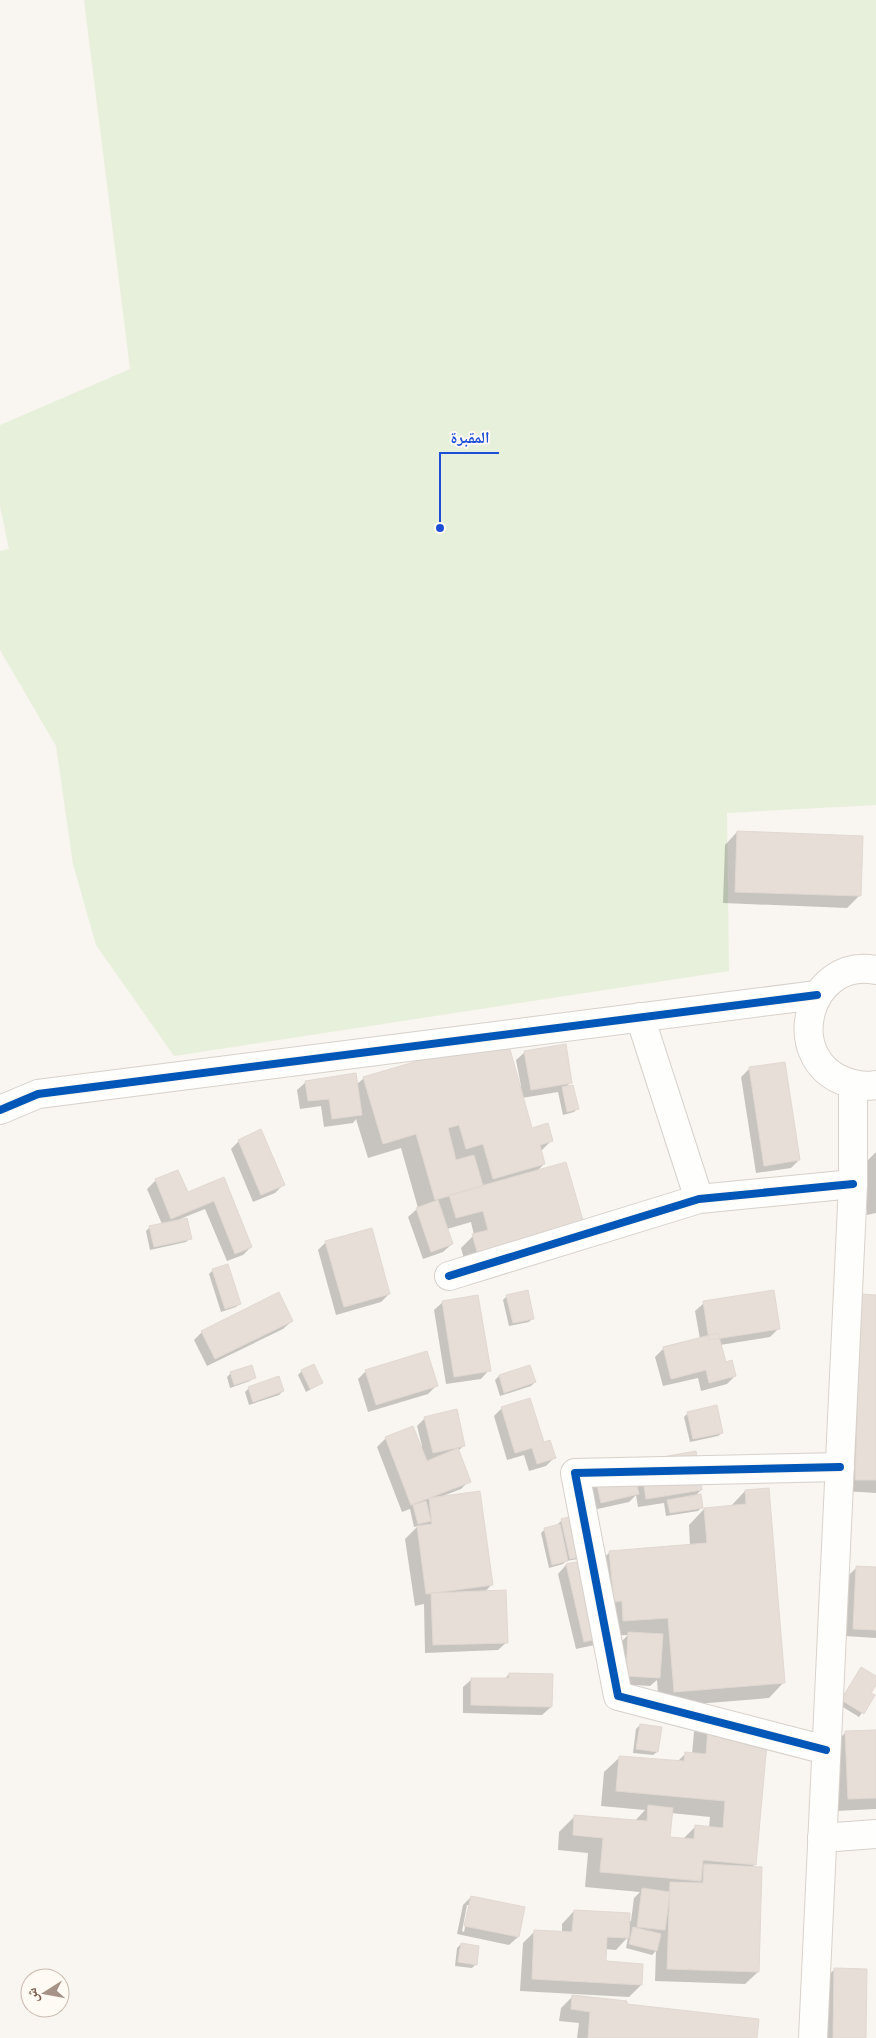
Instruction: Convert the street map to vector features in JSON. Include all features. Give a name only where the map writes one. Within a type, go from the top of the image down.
[{"type":"street","points":[[813,2038],[853,1184],[865,1085],[835,1078],[821,1065],[812,1049],[807,1031],[809,1012],[817,995],[830,980],[847,971],[867,968],[876,970]]},
{"type":"street","points":[[0,1110],[38,1094],[817,995]]},
{"type":"street","points":[[640,1017],[698,1199]]},
{"type":"street","points":[[450,1276],[698,1199],[853,1184]]},
{"type":"street","points":[[826,1750],[618,1696],[575,1473],[840,1467]]},
{"type":"street","points":[[822,1838],[876,1834]]},
{"type":"green space","points":[[84,0],[876,0],[876,805],[727,813],[729,971],[174,1056],[96,945],[73,864],[56,746],[0,650],[0,551],[9,549],[0,506],[0,425],[130,369]]},
{"type":"building","points":[[737,831],[863,836],[861,896],[735,892]]},
{"type":"building","points":[[506,1035],[532,1128],[548,1123],[553,1141],[540,1145],[545,1164],[493,1179],[483,1144],[466,1149],[459,1125],[448,1128],[456,1160],[474,1155],[483,1186],[435,1200],[416,1134],[383,1144],[363,1077]]},
{"type":"building","points":[[566,1044],[572,1083],[531,1090],[524,1051]]},
{"type":"building","points":[[785,1062],[800,1160],[764,1166],[749,1067]]},
{"type":"building","points":[[356,1073],[362,1115],[332,1119],[329,1099],[308,1101],[305,1081]]},
{"type":"building","points":[[573,1085],[579,1109],[567,1112],[562,1087]]},
{"type":"building","points":[[261,1129],[285,1185],[261,1195],[238,1140]]},
{"type":"building","points":[[566,1162],[584,1224],[478,1255],[472,1234],[488,1230],[483,1211],[456,1218],[449,1195]]},
{"type":"building","points":[[178,1170],[188,1192],[224,1177],[252,1247],[235,1254],[214,1201],[171,1219],[155,1179]]},
{"type":"building","points":[[438,1200],[453,1244],[431,1252],[416,1208]]},
{"type":"building","points":[[187,1218],[192,1239],[154,1247],[149,1226]]},
{"type":"building","points":[[372,1228],[390,1294],[344,1307],[325,1241]]},
{"type":"building","points":[[228,1264],[241,1304],[225,1309],[212,1269]]},
{"type":"building","points":[[528,1290],[534,1319],[513,1323],[506,1295]]},
{"type":"building","points":[[774,1290],[780,1329],[709,1340],[703,1301]]},
{"type":"building","points":[[279,1292],[293,1321],[215,1359],[201,1331]]},
{"type":"building","points":[[861,1294],[876,1295],[876,1480],[855,1480]]},
{"type":"building","points":[[478,1295],[491,1371],[454,1377],[442,1301]]},
{"type":"building","points":[[718,1333],[726,1362],[732,1360],[736,1376],[709,1383],[706,1370],[671,1379],[663,1347]]},
{"type":"building","points":[[427,1351],[438,1386],[376,1405],[365,1370]]},
{"type":"building","points":[[314,1364],[323,1383],[310,1389],[301,1370]]},
{"type":"building","points":[[252,1365],[256,1378],[234,1385],[230,1372]]},
{"type":"building","points":[[530,1365],[536,1382],[504,1393],[499,1375]]},
{"type":"building","points":[[279,1376],[284,1391],[253,1402],[248,1387]]},
{"type":"building","points":[[530,1398],[544,1442],[550,1440],[556,1458],[537,1464],[532,1448],[515,1453],[501,1407]]},
{"type":"building","points":[[717,1405],[723,1433],[693,1439],[687,1412]]},
{"type":"building","points":[[457,1409],[465,1446],[433,1453],[424,1417]]},
{"type":"building","points":[[413,1426],[427,1461],[458,1448],[471,1482],[411,1505],[385,1437]]},
{"type":"building","points":[[696,1451],[702,1490],[646,1499],[640,1461]]},
{"type":"building","points":[[633,1468],[639,1494],[601,1503],[595,1477]]},
{"type":"building","points":[[769,1488],[785,1683],[674,1692],[668,1618],[623,1621],[622,1601],[614,1602],[609,1551],[707,1543],[704,1508],[746,1504],[745,1490]]},
{"type":"building","points":[[480,1491],[493,1585],[426,1594],[417,1526],[432,1524],[429,1498]]},
{"type":"building","points":[[701,1494],[703,1508],[670,1513],[667,1500]]},
{"type":"building","points":[[426,1501],[431,1521],[418,1524],[413,1505]]},
{"type":"building","points":[[580,1514],[589,1555],[570,1559],[561,1519]]},
{"type":"building","points":[[560,1524],[568,1561],[552,1565],[544,1528]]},
{"type":"building","points":[[591,1559],[609,1636],[584,1642],[566,1564]]},
{"type":"building","points":[[856,1566],[876,1567],[876,1630],[853,1629]]},
{"type":"building","points":[[506,1590],[508,1643],[433,1645],[431,1593]]},
{"type":"building","points":[[628,1632],[663,1634],[660,1678],[626,1676]]},
{"type":"building","points":[[861,1667],[876,1676],[876,1685],[871,1693],[875,1695],[864,1714],[841,1700]]},
{"type":"building","points":[[509,1673],[553,1674],[552,1707],[471,1705],[471,1678],[509,1678]]},
{"type":"building","points":[[709,1715],[769,1721],[756,1865],[703,1860],[701,1881],[600,1872],[603,1838],[573,1835],[574,1815],[647,1821],[648,1805],[673,1808],[670,1837],[694,1839],[695,1825],[723,1828],[725,1801],[616,1791],[619,1756],[684,1761],[685,1752],[706,1754]]},
{"type":"building","points":[[640,1724],[662,1727],[658,1752],[636,1749]]},
{"type":"building","points":[[876,1730],[876,1798],[848,1799],[845,1731]]},
{"type":"building","points":[[704,1864],[762,1867],[759,1972],[667,1969],[670,1882],[703,1883]]},
{"type":"building","points":[[642,1888],[670,1892],[665,1930],[637,1927]]},
{"type":"building","points":[[471,1896],[525,1907],[519,1937],[464,1926]]},
{"type":"building","points":[[574,1910],[630,1913],[629,1938],[607,1937],[606,1961],[643,1964],[642,1985],[532,1979],[534,1930],[572,1932]]},
{"type":"building","points":[[633,1927],[661,1934],[657,1951],[629,1944]]},
{"type":"building","points":[[461,1943],[479,1946],[477,1965],[458,1962]]},
{"type":"building","points":[[834,1968],[867,1969],[866,2038],[833,2038]]},
{"type":"building","points":[[572,1995],[627,2001],[627,2004],[759,2019],[757,2038],[588,2038],[590,2012],[571,2009]]},
{"type":"cycle path","points":[[0,1110],[38,1094],[817,995]]},
{"type":"cycle path","points":[[449,1276],[699,1199],[853,1184]]},
{"type":"cycle path","points":[[826,1750],[618,1696],[575,1473],[840,1467]]},
{"type":"place","name":"المقبرة","points":[[440,528]]}]
